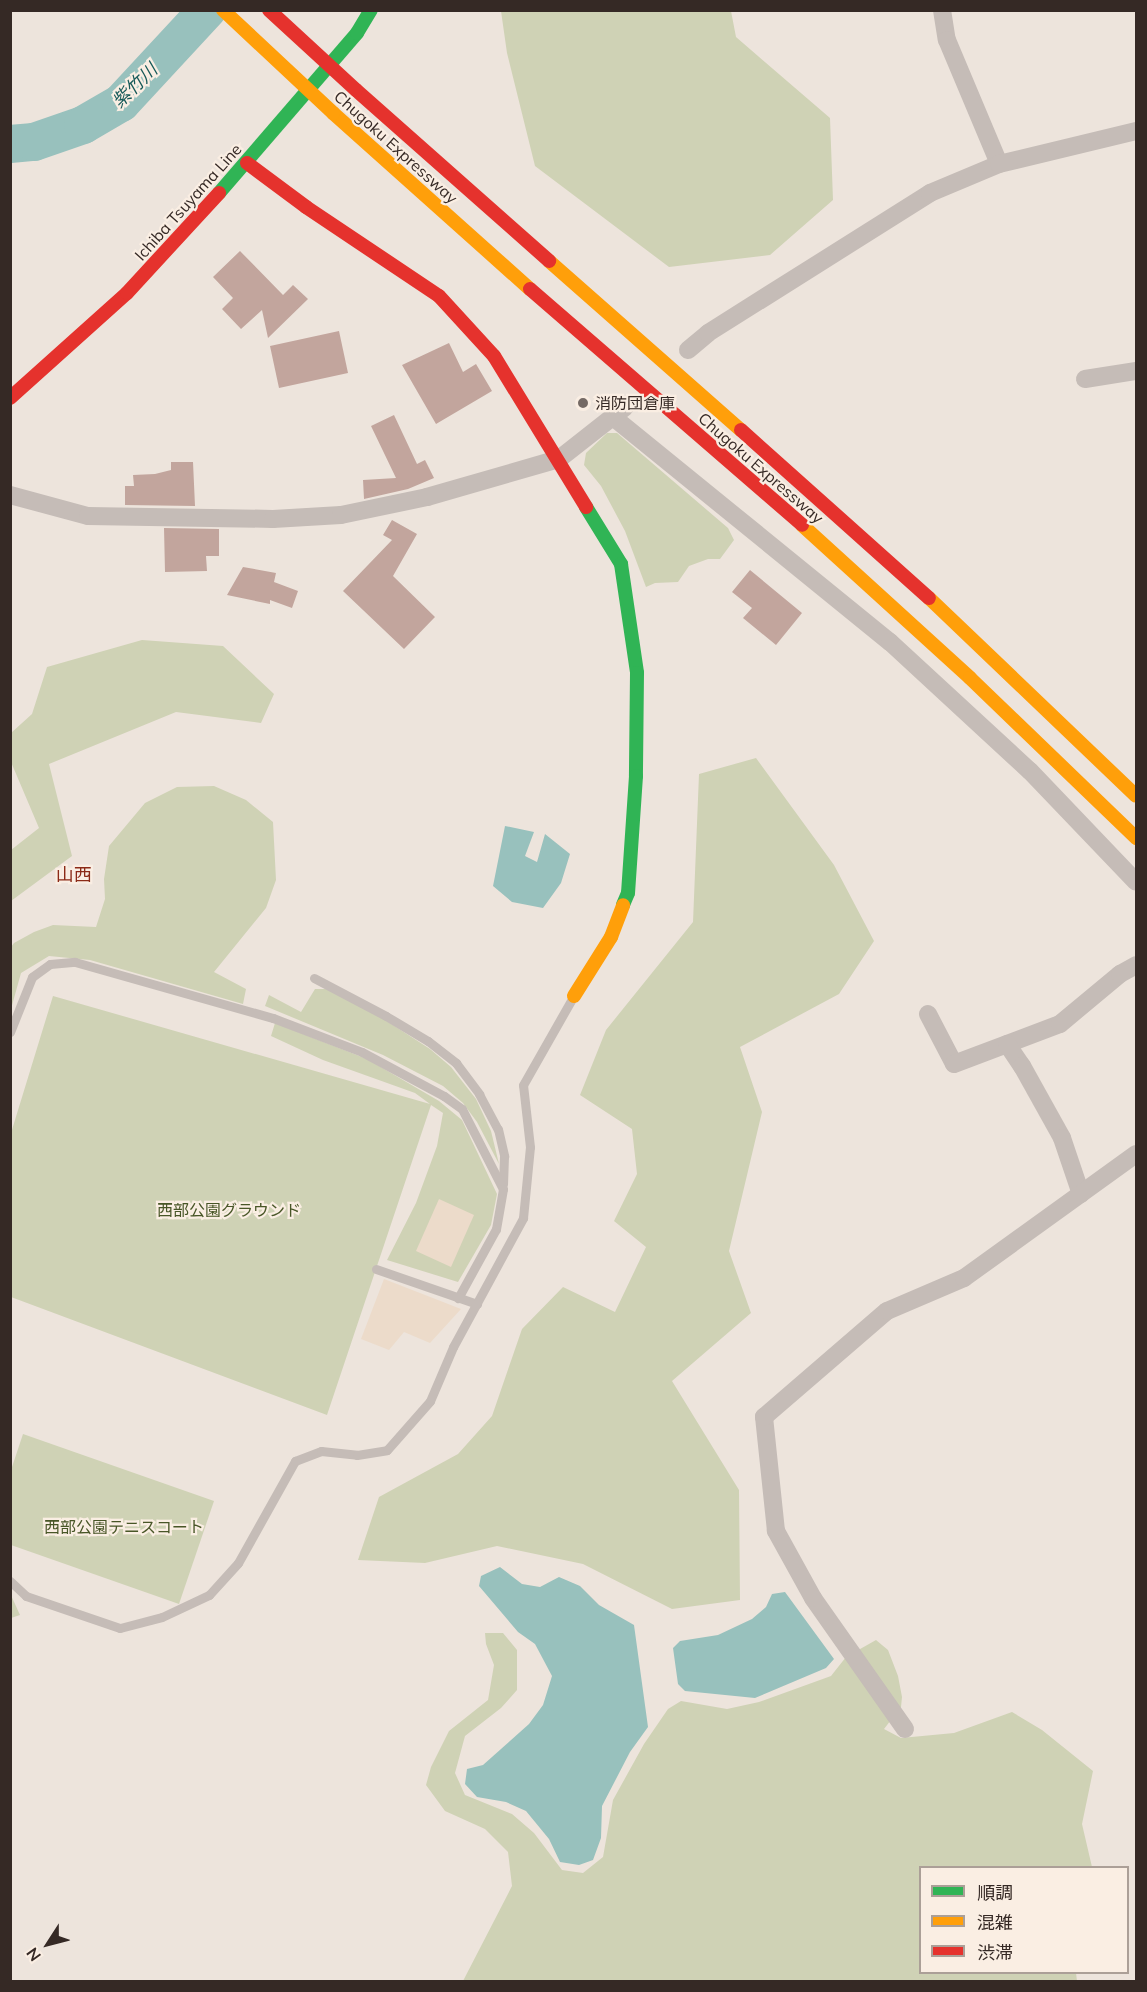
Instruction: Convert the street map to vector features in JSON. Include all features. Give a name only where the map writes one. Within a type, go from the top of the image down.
[{"type":"main road","name":"Chugoku Expressway","points":[[222,10],[481,246],[816,537],[970,678],[1137,838]]},
{"type":"main road","name":"Chugoku Expressway","points":[[269,10],[356,90],[845,522],[989,653],[1137,796]]},
{"type":"main road","name":"Ichiba Tsuyama Line","points":[[10,398],[127,293],[247,163],[357,33],[371,10]]},
{"type":"main road","points":[[247,163],[306,207],[439,296],[494,356],[559,459],[621,564],[638,673],[636,776],[628,893],[611,937],[574,996]]},
{"type":"street","points":[[942,10],[947,40],[999,164]]},
{"type":"street","points":[[688,351],[708,333],[930,193],[999,164],[1137,131]]},
{"type":"street","points":[[1085,379],[1137,371]]},
{"type":"street","points":[[10,495],[88,516],[273,519],[341,515],[427,497],[559,459],[619,412],[890,642],[1030,771],[1137,882]]},
{"type":"street","points":[[928,1014],[954,1064],[1060,1024],[1120,974],[1137,965]]},
{"type":"street","points":[[1007,1044],[1022,1066],[1062,1138],[1081,1194]]},
{"type":"street","points":[[905,1729],[813,1598],[776,1532],[764,1416],[887,1311],[964,1278],[1137,1154]]},
{"type":"lane","points":[[10,1032],[32,977],[50,964],[75,962],[273,1018],[362,1052],[444,1096],[462,1109],[489,1156],[503,1189]]},
{"type":"lane","points":[[314,978],[428,1041],[456,1063],[479,1094],[498,1129],[504,1156],[503,1189],[496,1229],[458,1298]]},
{"type":"lane","points":[[10,1581],[26,1596],[120,1628],[162,1617],[209,1595],[238,1563],[295,1461],[321,1451],[357,1455],[387,1450],[430,1401],[453,1347],[523,1218],[530,1147],[523,1085],[574,996]]},
{"type":"lane","points":[[376,1269],[477,1304]]},
{"type":"green space","points":[[501,11],[731,11],[736,37],[830,118],[833,200],[770,255],[669,267],[535,166],[507,53]]},
{"type":"green space","points":[[607,433],[617,433],[728,528],[734,540],[720,559],[708,559],[689,566],[678,582],[655,583],[646,587],[625,531],[601,486],[584,465],[586,453]]},
{"type":"green space","points":[[142,640],[223,646],[274,694],[261,723],[176,712],[49,764],[72,856],[11,901],[11,850],[39,828],[11,762],[11,733],[32,714],[47,667]]},
{"type":"green space","points":[[756,758],[834,865],[874,941],[839,994],[740,1047],[762,1112],[729,1251],[751,1313],[672,1381],[739,1490],[740,1600],[672,1609],[583,1564],[497,1546],[425,1563],[358,1560],[379,1497],[458,1454],[492,1416],[522,1329],[563,1287],[615,1312],[646,1247],[614,1221],[637,1174],[632,1129],[580,1095],[606,1030],[693,922],[699,774]]},
{"type":"green space","points":[[214,786],[246,800],[273,822],[276,880],[266,908],[214,972],[246,989],[243,1004],[90,960],[49,956],[21,973],[11,1009],[11,947],[14,943],[53,925],[96,927],[105,899],[104,879],[109,846],[145,803],[177,787]]},
{"type":"green space","points":[[315,989],[326,989],[379,1016],[430,1049],[451,1067],[476,1099],[491,1131],[499,1164],[477,1122],[463,1103],[443,1086],[383,1055],[265,1006],[269,995],[301,1012]]},
{"type":"green space","name":"西部公園グラウンド","points":[[53,996],[430,1104],[415,1093],[323,1060],[271,1036],[275,1023],[367,1059],[439,1101],[462,1120],[497,1194],[491,1225],[458,1282],[387,1260],[416,1203],[437,1146],[443,1113],[431,1105],[327,1415],[11,1297],[11,1133]]},
{"type":"green space","name":"西部公園テニスコート","points":[[23,1434],[214,1501],[179,1604],[11,1545],[11,1470]]},
{"type":"green space","points":[[10,1593],[20,1615],[11,1618],[10,1618]]},
{"type":"green space","points":[[485,1633],[503,1633],[517,1650],[517,1690],[501,1708],[465,1736],[455,1773],[465,1795],[512,1814],[534,1833],[562,1870],[583,1873],[603,1857],[613,1800],[644,1744],[668,1709],[681,1701],[727,1709],[759,1702],[831,1676],[846,1657],[876,1640],[888,1650],[898,1676],[902,1697],[901,1707],[884,1729],[901,1738],[954,1733],[1012,1712],[1042,1730],[1093,1771],[1082,1824],[1092,1866],[919,1866],[919,1974],[1076,1974],[1077,1981],[463,1981],[512,1886],[508,1852],[485,1829],[445,1811],[426,1785],[431,1767],[449,1731],[488,1700],[494,1665],[486,1644]]},
{"type":"shaded area","points":[[439,1199],[474,1215],[451,1267],[416,1251]]},
{"type":"shaded area","points":[[384,1279],[461,1309],[430,1343],[404,1332],[389,1350],[361,1339]]},
{"type":"water","points":[[505,826],[534,832],[525,856],[537,862],[545,834],[570,854],[561,883],[543,908],[512,902],[493,886]]},
{"type":"water","points":[[500,1567],[522,1584],[540,1587],[559,1577],[580,1586],[599,1605],[634,1625],[648,1727],[630,1752],[602,1806],[601,1838],[593,1860],[579,1865],[560,1862],[549,1839],[526,1811],[506,1802],[477,1797],[465,1784],[467,1769],[483,1765],[529,1724],[543,1705],[552,1676],[535,1644],[518,1632],[479,1586],[481,1576]]},
{"type":"water","points":[[785,1592],[834,1659],[826,1668],[755,1698],[685,1691],[678,1684],[673,1648],[680,1641],[718,1635],[752,1619],[766,1607],[772,1594]]},
{"type":"building","points":[[240,251],[283,295],[293,285],[308,299],[268,338],[262,310],[241,329],[222,309],[233,298],[213,277]]},
{"type":"building","points":[[339,331],[348,373],[279,388],[270,346]]},
{"type":"building","points":[[449,343],[463,372],[476,364],[492,391],[436,424],[402,365]]},
{"type":"building","points":[[394,415],[417,464],[425,460],[434,478],[408,489],[364,499],[363,480],[396,478],[371,426]]},
{"type":"building","points":[[171,462],[193,462],[195,506],[125,505],[125,486],[134,486],[133,475],[155,474],[171,470]]},
{"type":"building","points":[[392,520],[417,534],[393,576],[435,617],[404,649],[343,591],[392,540],[383,535]]},
{"type":"building","points":[[164,528],[219,529],[219,556],[206,556],[207,571],[165,572]]},
{"type":"building","points":[[243,567],[276,573],[274,582],[298,591],[292,608],[270,600],[270,604],[227,595]]},
{"type":"building","points":[[750,570],[802,613],[776,645],[743,618],[752,608],[732,592]]},
{"type":"waterway","name":"紫竹川","points":[[10,144],[34,142],[83,125],[121,103],[207,10]]},
{"type":"traffic: fast","points":[[219,193],[357,33],[371,10]]},
{"type":"traffic: fast","points":[[586,507],[621,564],[637,673],[636,776],[628,893],[623,905]]},
{"type":"traffic: slow","points":[[223,10],[333,113]]},
{"type":"traffic: slow","points":[[333,113],[530,289]]},
{"type":"traffic: slow","points":[[549,261],[741,430]]},
{"type":"traffic: slow","points":[[802,525],[970,678],[1136,838]]},
{"type":"traffic: slow","points":[[929,598],[1136,796]]},
{"type":"traffic: slow","points":[[574,996],[611,937],[623,905]]},
{"type":"traffic: jam","points":[[269,10],[356,90]]},
{"type":"traffic: jam","points":[[356,90],[549,261]]},
{"type":"traffic: jam","points":[[247,163],[306,207],[439,296],[494,356],[586,507]]},
{"type":"traffic: jam","points":[[10,398],[127,293],[219,193]]},
{"type":"traffic: jam","points":[[530,289],[802,525]]},
{"type":"traffic: jam","points":[[741,430],[929,598]]},
{"type":"place","name":"消防団倉庫","points":[[583,403]]},
{"type":"district","name":"山西","points":[[74,875]]}]
